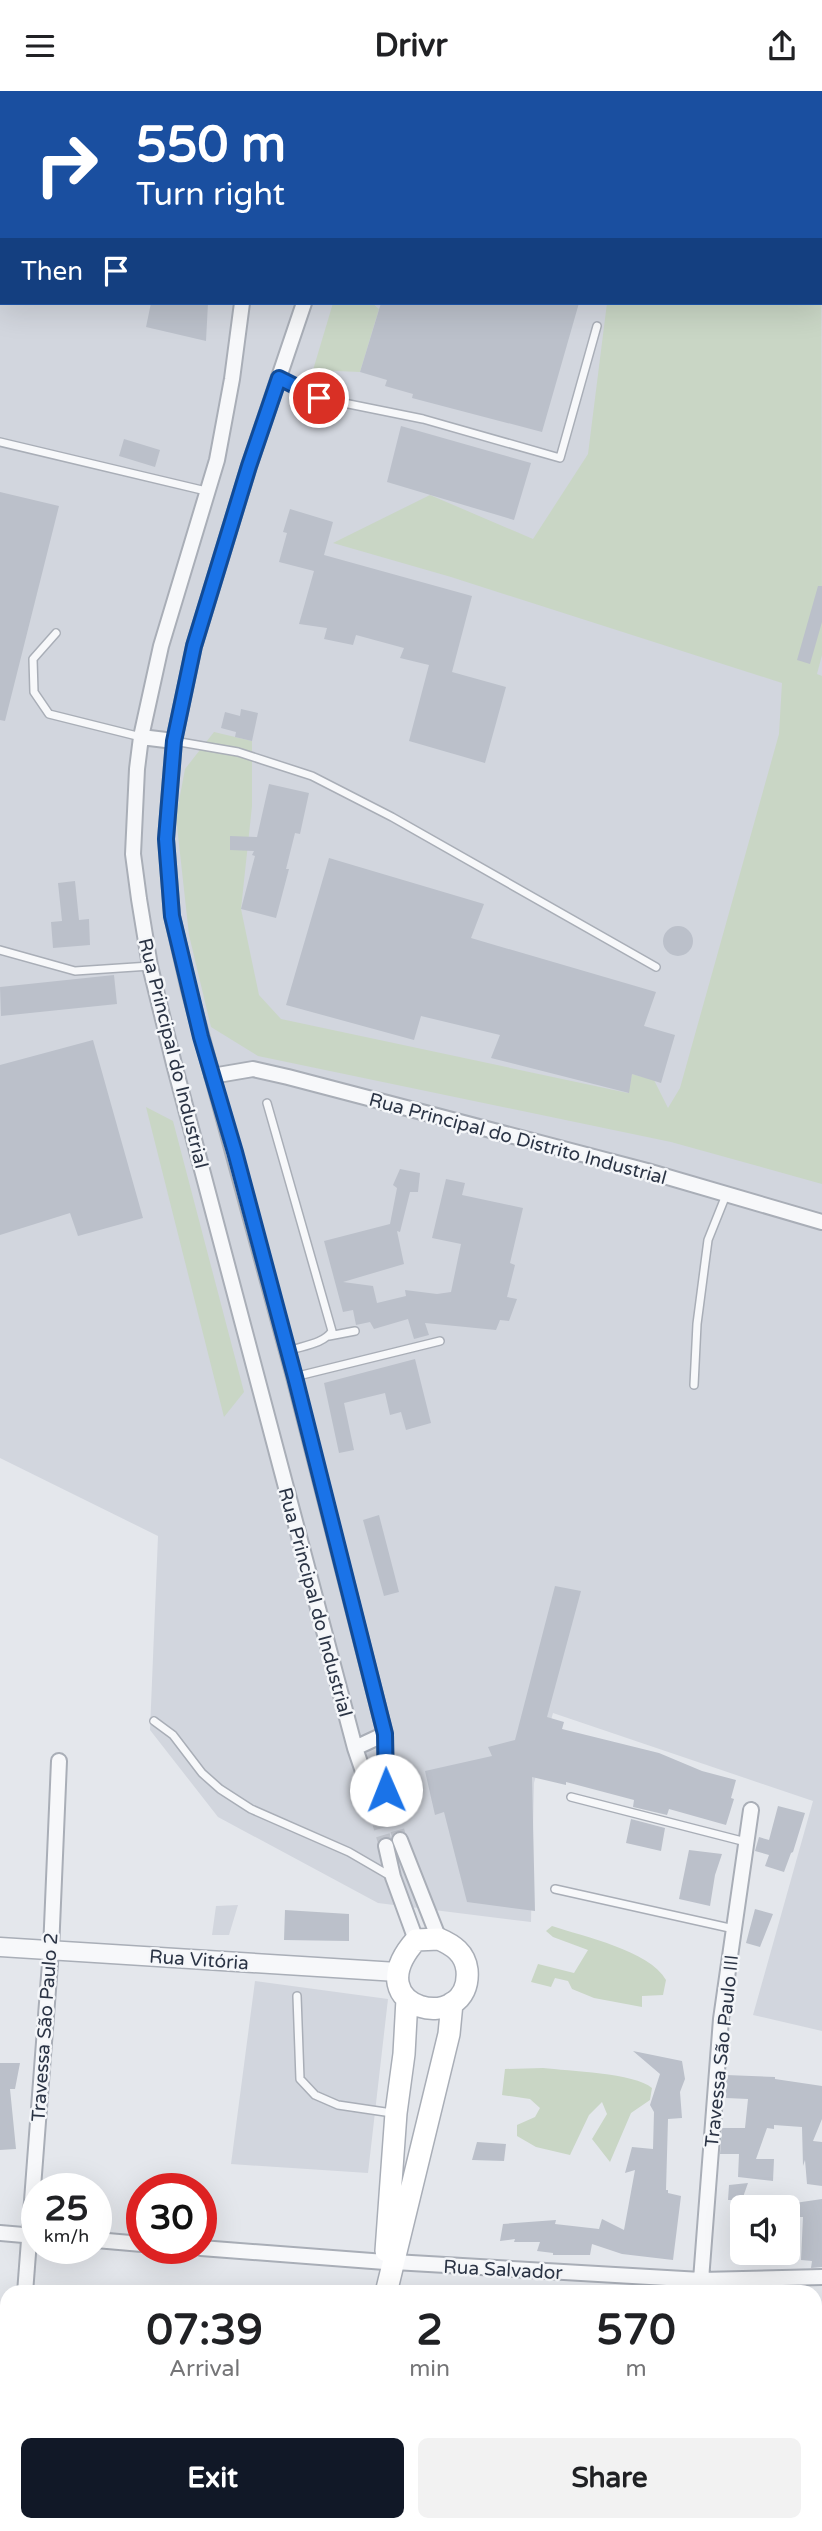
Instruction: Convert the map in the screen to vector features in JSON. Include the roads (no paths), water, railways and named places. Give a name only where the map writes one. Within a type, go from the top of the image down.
[{"type":"main road","points":[[416,1940],[439,1940],[452,1944],[461,1954],[467,1967],[467,1980],[462,1993],[452,2003],[443,2008],[430,2009],[407,1999],[399,1987],[397,1972],[403,1955],[416,1940]]},
{"type":"main road","points":[[389,2262],[396,2113],[404,2054],[407,1999]]},
{"type":"main road","points":[[385,2285],[449,2034],[452,2003]]},
{"type":"street","name":"Rua Principal do Industrial","points":[[242,305],[236,357],[217,460],[160,646],[141,737],[133,854],[150,966],[174,1064],[355,1748],[371,1795]]},
{"type":"street","name":"Rua Principal do Industrial","points":[[303,305],[249,466],[194,646],[174,741],[166,839],[172,916],[212,1076],[288,1350],[385,1734],[386,1790]]},
{"type":"street","points":[[141,737],[174,741]]},
{"type":"street","name":"Rua Principal do Distrito Industrial","points":[[212,1076],[253,1069],[647,1171],[822,1222]]},
{"type":"street","points":[[355,1748],[385,1734]]},
{"type":"street","name":"Travessa São Paulo 2","points":[[37,2173],[51,1950],[59,1761]]},
{"type":"street","name":"Travessa São Paulo III","points":[[701,2285],[721,2018],[751,1810]]},
{"type":"street","points":[[400,1840],[439,1940]]},
{"type":"street","points":[[386,1846],[393,1877],[416,1940]]},
{"type":"street","name":"Rua Vitória","points":[[0,1947],[397,1972]]},
{"type":"street","points":[[0,2233],[21,2235]]},
{"type":"street","name":"Rua Salvador","points":[[217,2249],[688,2285]]},
{"type":"street","name":"Travessa São Paulo 2","points":[[26,2285],[29,2264]]},
{"type":"street","name":"Rua Salvador","points":[[714,2285],[822,2277]]},
{"type":"lane","points":[[279,378],[319,398],[423,419],[560,459],[597,326]]},
{"type":"lane","points":[[0,442],[206,491]]},
{"type":"lane","points":[[56,633],[33,659],[34,692],[49,714],[141,737]]},
{"type":"lane","points":[[174,741],[238,751],[312,776],[392,817],[656,967]]},
{"type":"lane","points":[[0,950],[75,971],[150,966]]},
{"type":"lane","points":[[267,1103],[332,1331],[329,1336]]},
{"type":"lane","points":[[694,1385],[697,1324],[708,1240],[726,1195]]},
{"type":"lane","points":[[288,1350],[329,1336],[355,1331]]},
{"type":"lane","points":[[295,1377],[440,1341]]},
{"type":"lane","points":[[154,1721],[173,1735],[202,1773],[220,1789],[251,1809],[349,1852],[393,1877]]},
{"type":"lane","points":[[571,1797],[746,1842]]},
{"type":"lane","points":[[555,1889],[734,1929]]},
{"type":"lane","points":[[297,1996],[300,2079],[315,2095],[338,2105],[396,2113]]},
{"type":"tunnel","points":[[386,1790],[400,1840]]},
{"type":"tunnel","points":[[371,1795],[386,1846]]}]
